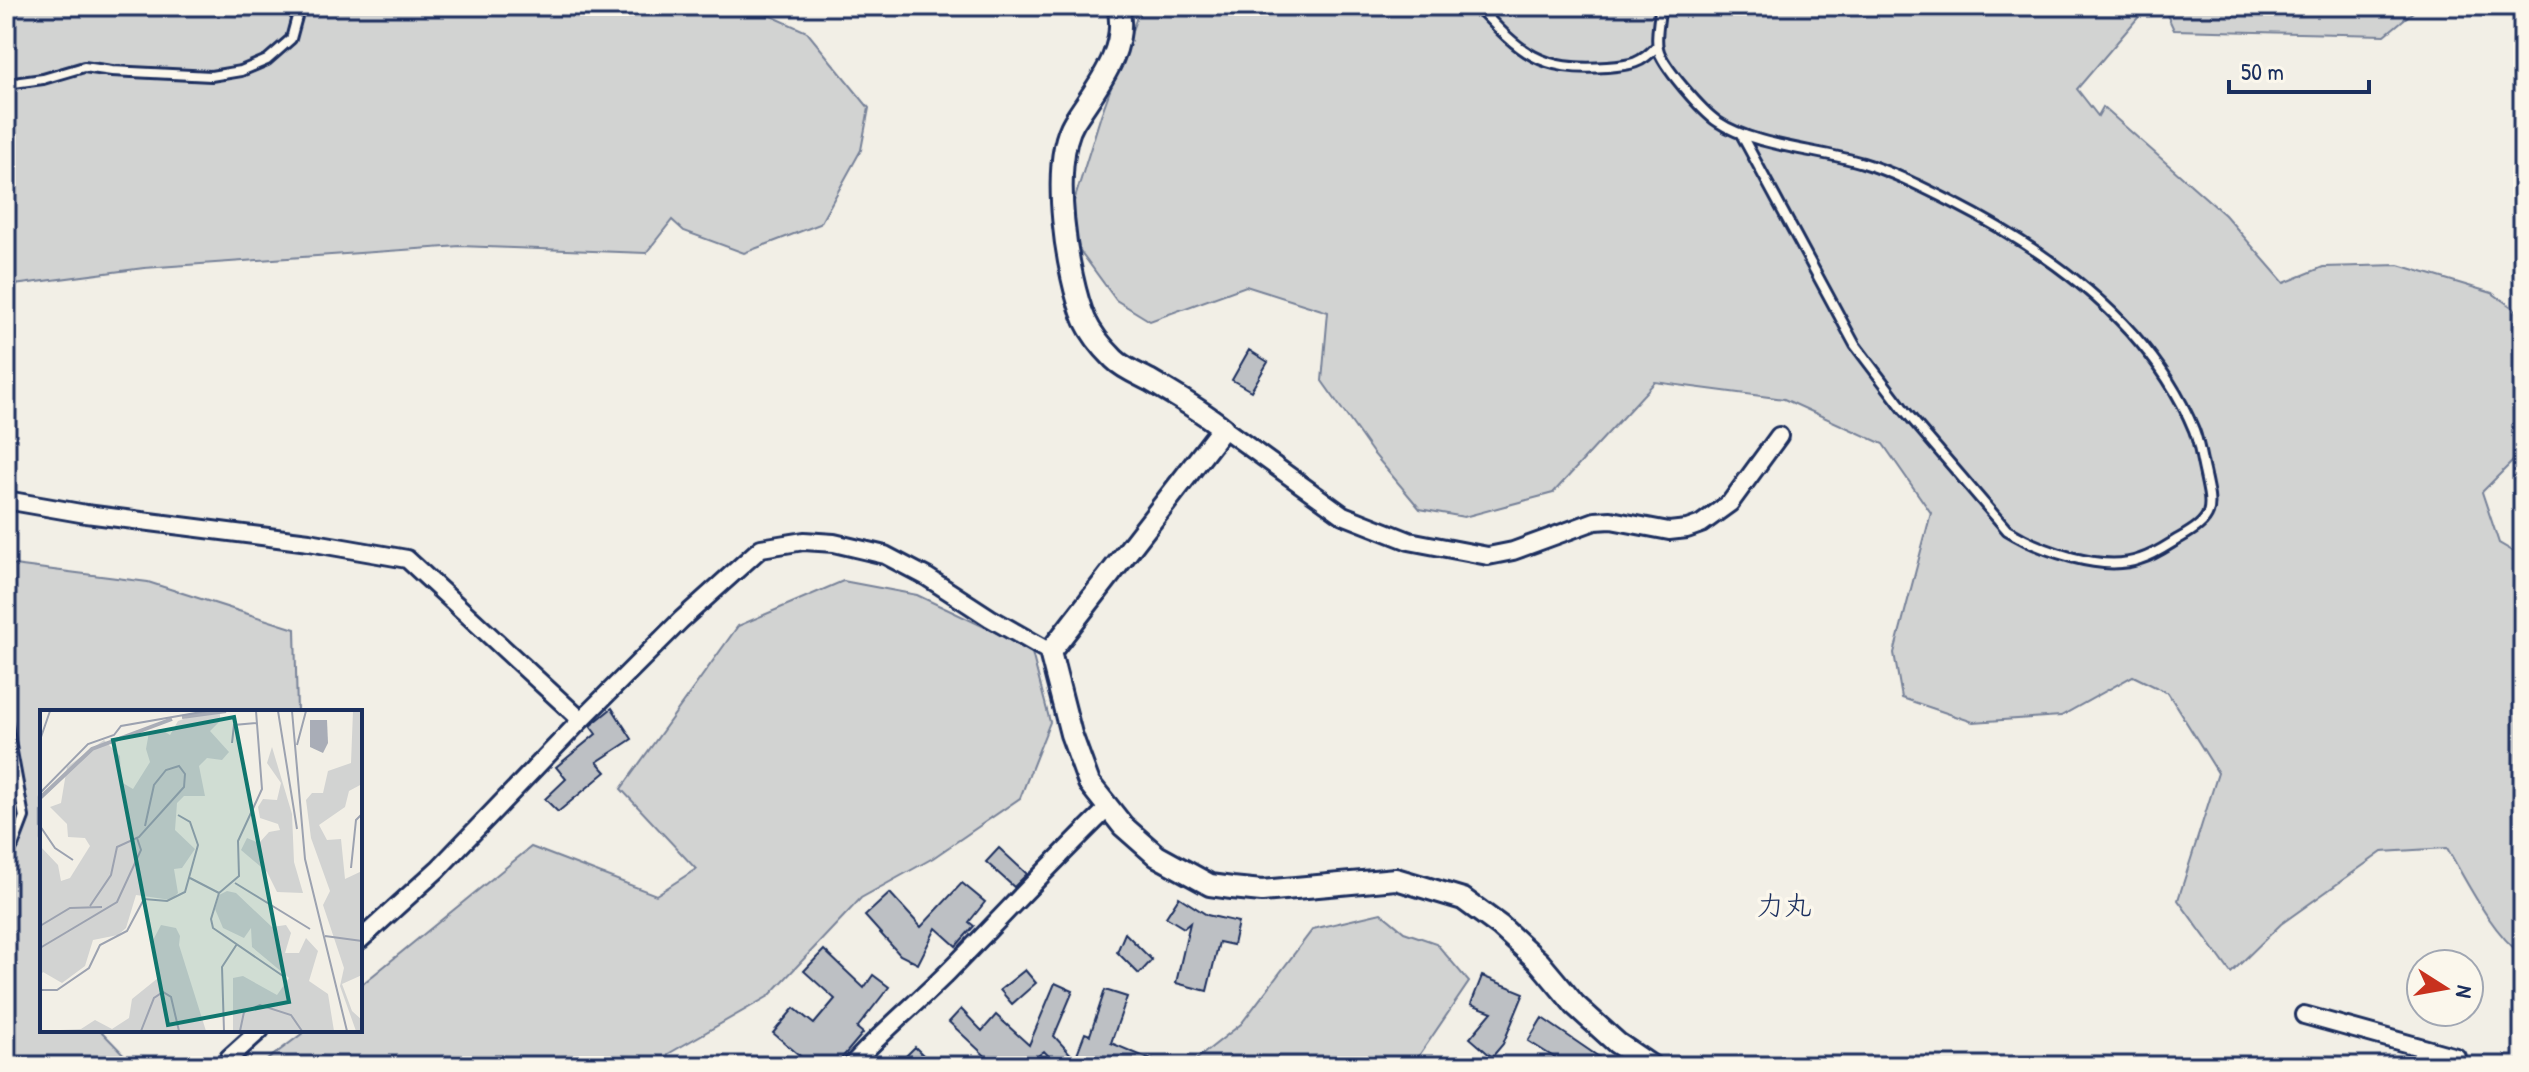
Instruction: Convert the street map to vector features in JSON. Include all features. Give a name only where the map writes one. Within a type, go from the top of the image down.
[{"type":"street","points":[[1118,6],[1121,19],[1115,53],[1108,70],[1070,129],[1064,164],[1067,258],[1075,294],[1087,324],[1116,361],[1202,411],[1343,515],[1409,541],[1488,556],[1513,551],[1595,521],[1611,520],[1669,531],[1687,529],[1701,524],[1730,503],[1779,436]]},
{"type":"street","points":[[1050,652],[1223,428]]},
{"type":"street","points":[[6,500],[86,514],[309,542],[407,559],[581,720]]},
{"type":"street","points":[[362,938],[438,869],[681,620],[761,548],[789,543],[834,543],[885,555],[1050,652],[1089,783],[1123,826],[1157,856],[1210,885],[1262,891],[1396,879],[1463,899],[1500,926],[1539,962],[1575,1005],[1617,1043],[1651,1066]]},
{"type":"street","points":[[851,1066],[1108,808]]},
{"type":"street","points":[[2304,1015],[2456,1057],[2456,1066]]},
{"type":"street","points":[[229,1058],[258,1032]]},
{"type":"lane","points":[[6,84],[43,79],[84,67],[211,76],[241,71],[267,60],[291,39],[298,13],[296,6]]},
{"type":"lane","points":[[1477,6],[1506,36],[1542,62],[1576,69],[1626,65],[1645,59],[1657,46]]},
{"type":"lane","points":[[1660,6],[1657,46],[1662,63],[1717,121],[1741,134],[1867,164],[1929,191],[1985,219],[2031,247],[2102,303],[2143,348],[2182,404],[2195,434],[2210,499],[2207,518],[2201,526],[2153,555],[2120,563],[2065,555],[2007,530],[1905,411],[1855,345],[1741,134]]},
{"type":"lane","points":[[6,719],[24,817],[13,846],[6,853]]},
{"type":"shaded area","points":[[6,6],[749,6],[807,32],[869,108],[861,150],[820,224],[744,253],[684,231],[672,220],[646,253],[460,246],[144,268],[6,286]]},
{"type":"shaded area","points":[[1141,6],[2148,6],[2077,89],[2098,116],[2103,107],[2225,215],[2284,283],[2323,267],[2399,265],[2492,293],[2523,315],[2523,451],[2482,492],[2499,543],[2523,557],[2523,956],[2490,920],[2447,848],[2382,852],[2281,924],[2231,973],[2178,900],[2218,773],[2168,693],[2133,676],[2061,716],[1973,722],[1902,698],[1894,653],[1931,513],[1883,444],[1784,399],[1655,382],[1553,493],[1464,517],[1420,509],[1373,453],[1322,381],[1328,312],[1246,286],[1150,321],[1116,300],[1065,230],[1101,115]]},
{"type":"shaded area","points":[[2163,6],[2420,6],[2385,35],[2174,30]]},
{"type":"shaded area","points":[[6,564],[148,582],[295,629],[297,710],[40,710],[40,1032],[102,1032],[135,1066],[6,1066]]},
{"type":"shaded area","points":[[843,581],[917,595],[1031,649],[1050,722],[1020,798],[933,858],[861,898],[769,996],[668,1054],[667,1066],[259,1066],[304,1032],[362,1032],[362,984],[531,847],[656,895],[696,869],[621,789],[738,626]]},
{"type":"shaded area","points":[[1381,913],[1404,932],[1436,943],[1469,982],[1412,1066],[1188,1066],[1241,1024],[1313,929]]},
{"type":"building","points":[[1249,350],[1268,362],[1251,391],[1232,380]]},
{"type":"building","points":[[612,708],[632,739],[597,762],[606,772],[558,812],[545,799],[566,779],[556,767],[596,734],[590,726]]},
{"type":"building","points":[[999,848],[1027,874],[1014,887],[986,862]]},
{"type":"building","points":[[962,883],[985,902],[969,922],[974,926],[956,946],[936,928],[918,964],[900,955],[865,916],[890,893],[921,927]]},
{"type":"building","points":[[1179,897],[1207,915],[1238,922],[1233,945],[1219,942],[1207,991],[1176,983],[1190,923],[1184,928],[1166,917]]},
{"type":"building","points":[[1125,933],[1152,960],[1139,974],[1117,952]]},
{"type":"building","points":[[824,950],[864,988],[873,975],[889,987],[857,1028],[863,1033],[835,1066],[812,1066],[773,1033],[794,1008],[814,1024],[835,999],[804,971]]},
{"type":"building","points":[[1025,970],[1036,983],[1012,1004],[1000,990]]},
{"type":"building","points":[[1482,976],[1524,993],[1503,1044],[1492,1057],[1470,1038],[1492,1012],[1471,1004]]},
{"type":"building","points":[[1055,983],[1073,991],[1054,1036],[1075,1059],[1085,1033],[1090,1035],[1105,990],[1127,997],[1111,1043],[1166,1066],[1058,1066],[1044,1051],[1025,1066],[996,1066],[949,1022],[961,1009],[982,1031],[996,1015],[1029,1045]]},
{"type":"building","points":[[1542,1018],[1599,1057],[1593,1066],[1568,1066],[1528,1041]]},
{"type":"building","points":[[915,1047],[934,1066],[896,1066]]},
{"type":"waterway","points":[[2516,6],[2523,18]]},
{"type":"district","name":"力丸","points":[[1784,905]]}]
